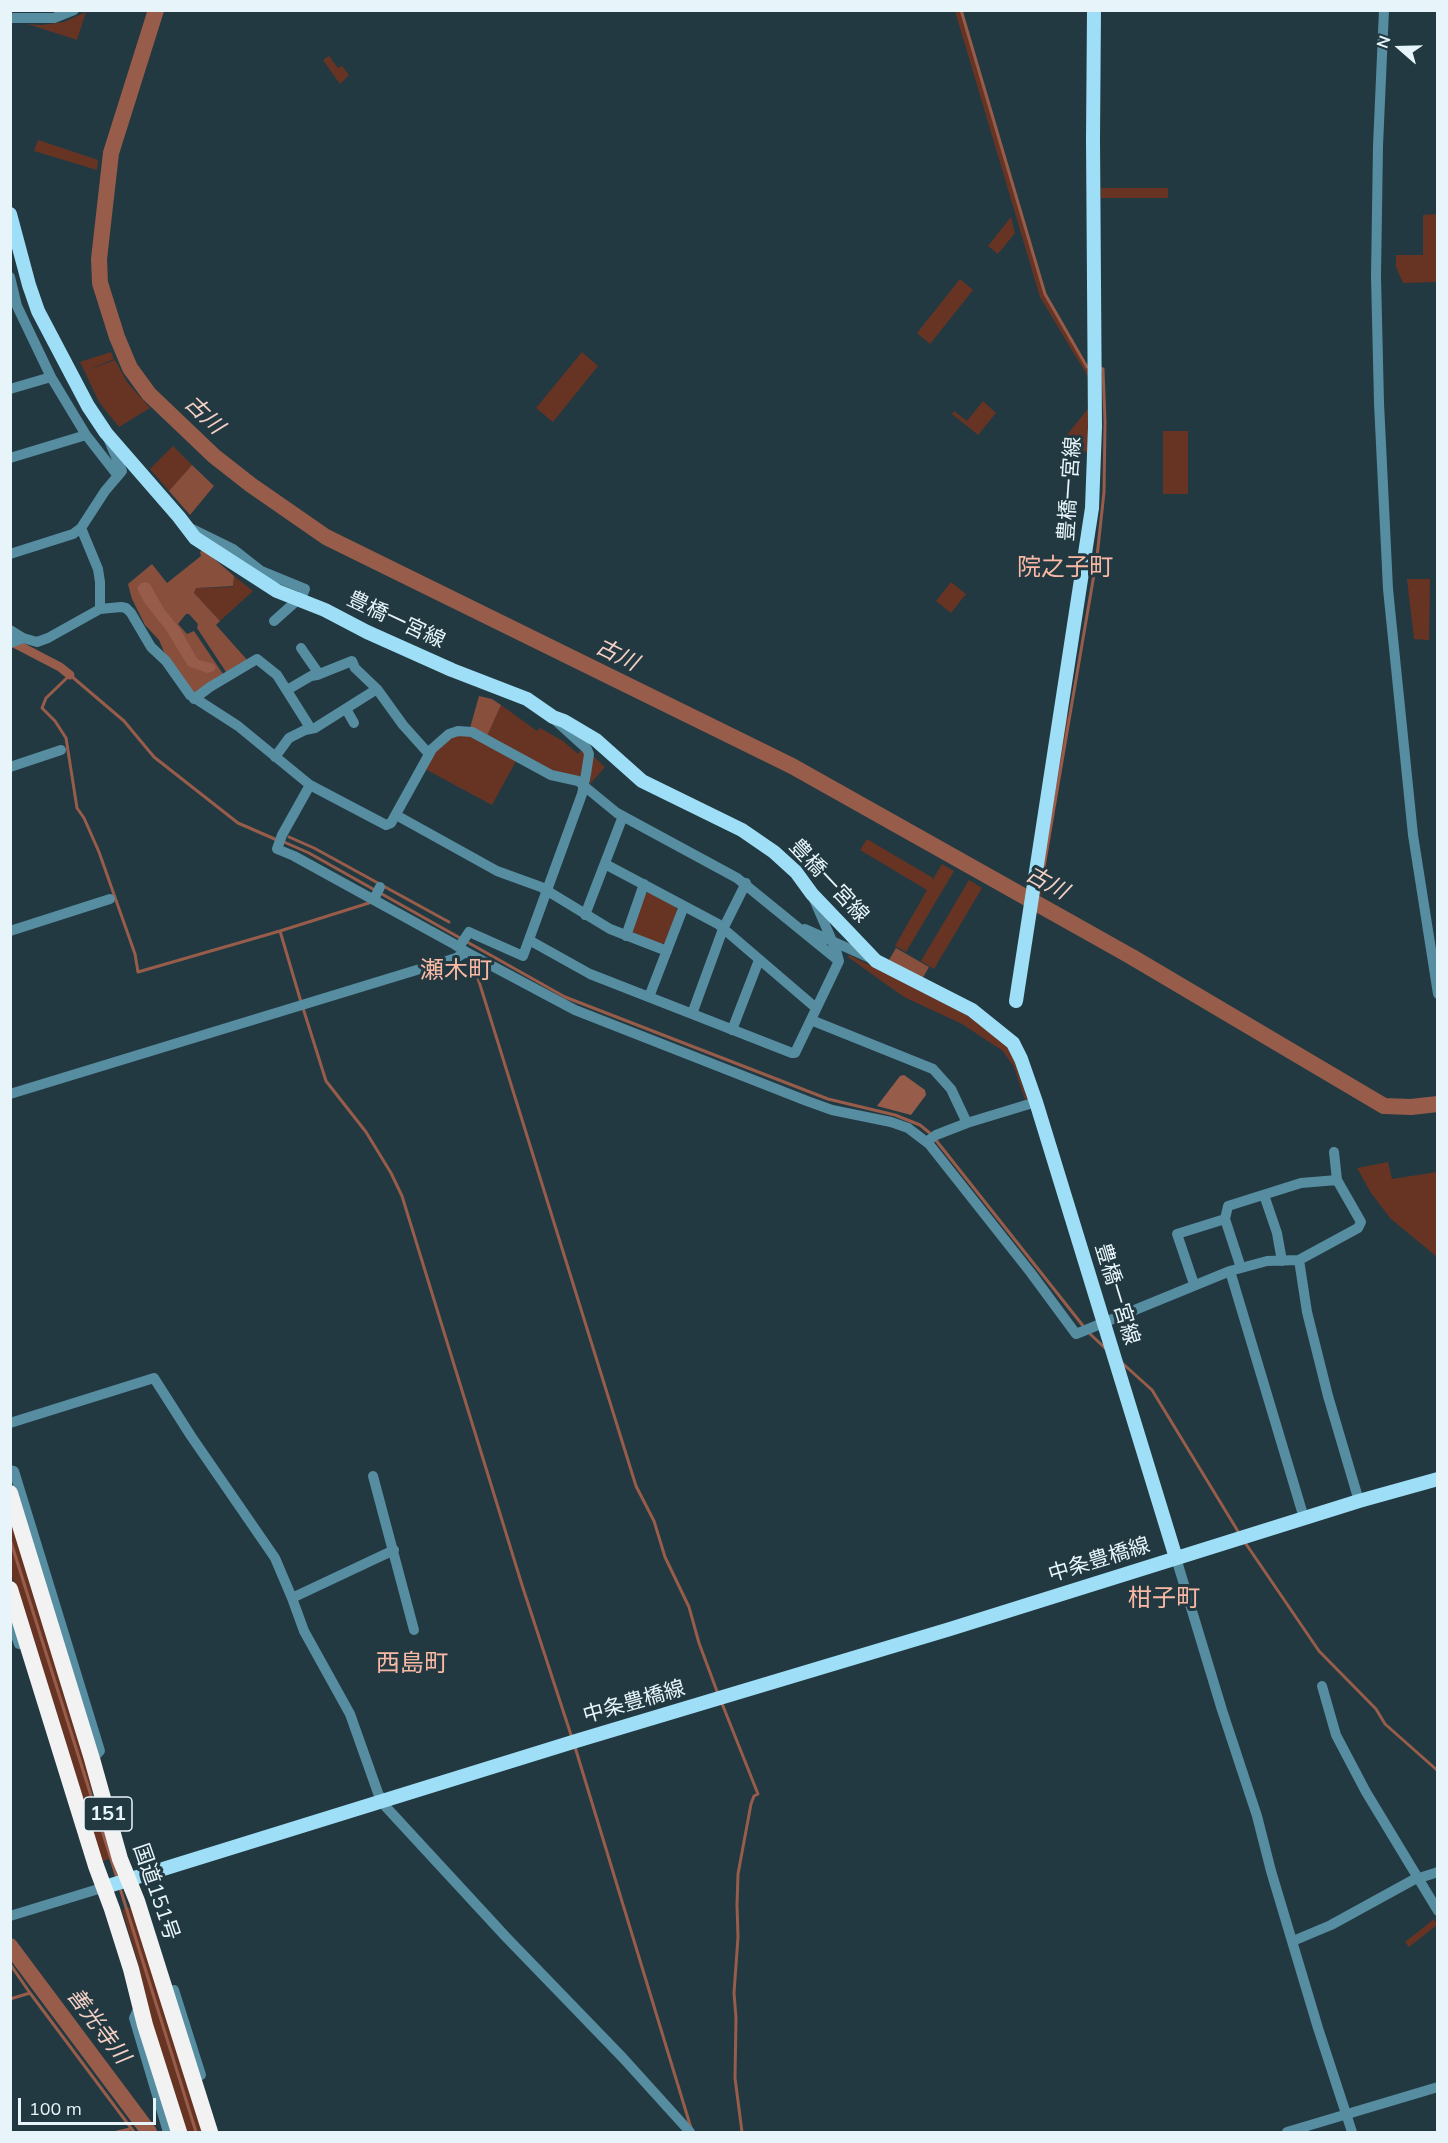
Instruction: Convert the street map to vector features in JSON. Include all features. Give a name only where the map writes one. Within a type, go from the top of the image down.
[{"type":"highway","name":"国道151号","points":[[10,1493],[92,1759],[120,1859],[118,1883],[131,1969],[178,2133]]},
{"type":"highway","name":"国道151号","points":[[10,1589],[96,1866],[118,1883],[154,1955],[210,2133]]},
{"type":"main road","name":"豊橋一宮線","points":[[1016,1000],[1092,508],[1095,427],[1094,10]]},
{"type":"main road","name":"豊橋一宮線","points":[[10,214],[38,311],[72,379],[106,433],[195,538],[276,591],[325,610],[367,632],[452,670],[527,699],[596,740],[642,781],[754,838],[788,864],[812,894],[876,961],[972,1010],[1007,1037],[1018,1050],[1036,1102],[1098,1325],[1115,1356],[1176,1558]]},
{"type":"main road","points":[[1176,1558],[1437,1479]]},
{"type":"main road","name":"中条豊橋線","points":[[118,1883],[1176,1558]]},
{"type":"street","points":[[10,18],[54,18],[74,10]]},
{"type":"street","points":[[1384,10],[1378,146],[1376,276],[1379,404],[1388,589],[1413,834],[1437,993]]},
{"type":"street","points":[[10,277],[17,306],[51,377],[86,435],[118,476]]},
{"type":"street","points":[[10,320],[22,316]]},
{"type":"street","points":[[10,389],[51,377]]},
{"type":"street","points":[[10,554],[73,534],[81,528],[122,471],[106,433]]},
{"type":"street","points":[[10,458],[86,435]]},
{"type":"street","points":[[81,528],[98,569],[99,609]]},
{"type":"street","points":[[274,621],[297,599]]},
{"type":"street","points":[[10,630],[18,640],[42,641],[99,609],[121,607],[130,613],[152,647],[166,661],[183,688],[194,699],[238,726],[310,785],[386,825],[391,823],[396,815],[429,754],[449,734],[458,731],[472,732],[551,776],[578,781],[623,816],[746,884],[839,961]]},
{"type":"street","points":[[301,648],[319,674]]},
{"type":"street","points":[[194,699],[257,659],[277,675],[310,729]]},
{"type":"street","points":[[287,690],[304,679],[352,661],[429,754]]},
{"type":"street","points":[[275,756],[289,738],[346,709],[377,689]]},
{"type":"street","points":[[346,709],[354,723]]},
{"type":"street","points":[[10,1094],[456,958],[466,948],[468,932],[521,960],[584,785],[587,749],[554,717]]},
{"type":"street","points":[[10,767],[61,750]]},
{"type":"street","points":[[310,785],[277,849],[376,894],[576,1010],[815,1104],[832,1110],[891,1122],[931,1139],[1076,1334],[1230,1271],[1267,1261],[1299,1260],[1358,1228],[1361,1222],[1337,1180],[1334,1152]]},
{"type":"street","points":[[396,815],[497,871],[541,887],[610,929],[667,951]]},
{"type":"street","points":[[585,915],[623,816]]},
{"type":"street","points":[[605,864],[718,924],[816,1008]]},
{"type":"street","points":[[626,936],[644,884]]},
{"type":"street","points":[[692,1014],[723,929],[746,884]]},
{"type":"street","points":[[529,940],[590,974],[795,1053],[839,961],[812,894]]},
{"type":"street","points":[[10,931],[110,899]]},
{"type":"street","points":[[649,996],[684,906]]},
{"type":"street","points":[[796,927],[876,961]]},
{"type":"street","points":[[732,1030],[759,960]]},
{"type":"street","points":[[811,1020],[933,1069],[951,1089],[967,1123]]},
{"type":"street","points":[[931,1139],[967,1123],[1036,1102]]},
{"type":"street","points":[[1241,1268],[1225,1219],[1228,1206],[1301,1183],[1337,1180]]},
{"type":"street","points":[[1264,1195],[1277,1233],[1282,1261]]},
{"type":"street","points":[[1194,1284],[1177,1234],[1225,1219]]},
{"type":"street","points":[[1299,1260],[1307,1312],[1328,1396],[1359,1501]]},
{"type":"street","points":[[1230,1271],[1304,1518]]},
{"type":"street","points":[[10,1423],[154,1378],[274,1558],[304,1630],[350,1714],[382,1801],[506,1937],[623,2058],[688,2130]]},
{"type":"street","points":[[10,1470],[14,1472],[100,1751],[92,1759]]},
{"type":"street","points":[[373,1476],[414,1630]]},
{"type":"street","points":[[292,1598],[394,1550]]},
{"type":"street","points":[[1176,1558],[1257,1816],[1271,1871],[1352,2133]]},
{"type":"street","points":[[10,1619],[68,1800],[77,1805]]},
{"type":"street","points":[[1322,1686],[1336,1735],[1366,1792],[1437,1911]]},
{"type":"street","points":[[1293,1941],[1331,1925],[1418,1879],[1437,1872]]},
{"type":"street","points":[[10,1916],[118,1883]]},
{"type":"street","points":[[154,1955],[164,1960],[218,2133]]},
{"type":"street","points":[[140,2005],[134,2018],[168,2133]]},
{"type":"street","points":[[1287,2133],[1437,2087]]},
{"type":"shaded area","points":[[955,11],[961,11],[1045,295],[1086,367],[1090,367],[1090,380],[1040,297]]},
{"type":"shaded area","points":[[86,12],[77,40],[28,24],[64,22]]},
{"type":"shaded area","points":[[329,56],[338,68],[342,66],[349,75],[340,84],[323,60]]},
{"type":"shaded area","points":[[38,140],[98,160],[97,170],[34,151]]},
{"type":"shaded area","points":[[1101,188],[1168,188],[1168,198],[1101,198]]},
{"type":"shaded area","points":[[1437,214],[1437,282],[1403,283],[1396,267],[1396,255],[1423,255],[1423,215]]},
{"type":"shaded area","points":[[1011,217],[1015,233],[998,254],[988,246]]},
{"type":"shaded area","points":[[960,279],[973,290],[930,344],[917,333]]},
{"type":"shaded area","points":[[111,352],[114,359],[87,370],[115,360],[127,382],[150,408],[119,427],[99,402],[80,362]]},
{"type":"shaded area","points":[[582,352],[598,366],[553,422],[536,408]]},
{"type":"shaded area","points":[[983,401],[996,413],[978,435],[952,414],[954,411],[967,421]]},
{"type":"shaded area","points":[[1091,405],[1090,456],[1066,436]]},
{"type":"shaded area","points":[[1163,431],[1188,431],[1188,494],[1163,494]]},
{"type":"shaded area","points":[[173,446],[192,465],[169,491],[150,469]]},
{"type":"shaded area","points":[[192,465],[214,486],[190,515],[169,491]]},
{"type":"shaded area","points":[[203,549],[234,576],[233,586],[196,588],[194,593],[220,621],[216,625],[249,662],[228,675],[197,628],[198,624],[189,614],[186,614],[178,624],[187,634],[194,631],[225,677],[196,694],[170,666],[159,640],[145,625],[132,599],[128,584],[152,564],[167,583],[201,556],[200,552]]},
{"type":"shaded area","points":[[234,576],[253,591],[220,621],[194,593],[196,588],[233,587]]},
{"type":"shaded area","points":[[1407,579],[1430,579],[1429,640],[1414,639]]},
{"type":"shaded area","points":[[951,582],[966,594],[951,613],[936,601]]},
{"type":"shaded area","points":[[141,583],[150,584],[164,609],[181,630],[196,657],[214,664],[216,667],[214,671],[207,673],[188,666],[166,630],[144,602],[137,588]]},
{"type":"shaded area","points":[[479,696],[492,699],[501,705],[487,736],[470,728]]},
{"type":"shaded area","points":[[501,705],[537,731],[540,728],[563,741],[578,754],[581,750],[584,753],[582,775],[579,777],[556,774],[487,736]]},
{"type":"shaded area","points":[[1071,715],[1041,896],[1037,894],[1065,718]]},
{"type":"shaded area","points":[[470,734],[516,761],[492,805],[425,769],[433,754],[451,737]]},
{"type":"shaded area","points":[[592,755],[605,767],[590,784],[590,782]]},
{"type":"shaded area","points":[[867,839],[933,878],[930,884],[942,864],[954,871],[906,952],[895,946],[927,890],[860,850]]},
{"type":"shaded area","points":[[969,880],[982,888],[934,969],[921,961]]},
{"type":"shaded area","points":[[651,892],[675,905],[677,912],[666,942],[660,945],[635,935],[631,928],[643,894]]},
{"type":"shaded area","points":[[896,948],[929,967],[921,981],[886,965]]},
{"type":"shaded area","points":[[849,955],[948,1004],[1008,1043],[1027,1099],[1025,1100],[1014,1067],[1003,1051],[962,1024],[904,997],[848,957]]},
{"type":"shaded area","points":[[904,1075],[925,1090],[926,1095],[911,1115],[877,1106],[900,1076]]},
{"type":"shaded area","points":[[1388,1162],[1392,1179],[1437,1172],[1437,1257],[1391,1219],[1371,1193],[1357,1168]]},
{"type":"shaded area","points":[[10,1512],[85,1751],[95,1810],[111,1858],[101,1862],[11,1573]]},
{"type":"shaded area","points":[[133,1906],[202,2132],[184,2132],[150,2019],[138,1963],[122,1910]]},
{"type":"shaded area","points":[[1434,1919],[1437,1925],[1409,1947],[1405,1942]]},
{"type":"waterway","name":"古川","points":[[156,10],[111,153],[99,259],[100,283],[117,337],[130,368],[149,394],[214,456],[251,485],[326,537],[792,766],[1132,957],[1384,1106],[1411,1107],[1438,1104]]},
{"type":"waterway","points":[[961,10],[1045,294],[1089,367]]},
{"type":"waterway","points":[[1043,872],[1097,557],[1104,492],[1105,422],[1103,369],[1099,368]]},
{"type":"waterway","points":[[10,641],[60,667],[70,675]]},
{"type":"waterway","points":[[277,840],[238,823],[154,757],[124,721],[70,675],[46,698],[42,708],[55,721],[66,738],[77,808],[99,852],[135,954],[138,972],[280,931],[301,1002]]},
{"type":"waterway","points":[[289,837],[314,848],[449,922]]},
{"type":"waterway","points":[[284,842],[309,853],[565,997],[828,1099],[895,1115],[920,1125],[931,1134]]},
{"type":"waterway","points":[[280,931],[372,902]]},
{"type":"waterway","points":[[472,959],[636,1486],[654,1521],[665,1557],[689,1607],[699,1643],[718,1694]]},
{"type":"waterway","points":[[303,1008],[326,1081],[366,1132],[402,1196],[522,1585],[572,1738]]},
{"type":"waterway","points":[[935,1139],[1084,1327]]},
{"type":"waterway","points":[[1088,1332],[1105,1348]]},
{"type":"waterway","points":[[1121,1362],[1152,1390],[1239,1533]]},
{"type":"waterway","points":[[10,1539],[117,1878]]},
{"type":"waterway","points":[[1244,1541],[1319,1651],[1376,1709],[1385,1724],[1438,1771]]},
{"type":"waterway","points":[[721,1701],[758,1794],[754,1796],[751,1804],[738,1874],[738,1937],[734,1993],[735,2078],[742,2132]]},
{"type":"waterway","points":[[575,1747],[691,2128]]},
{"type":"waterway","points":[[120,1888],[196,2132]]},
{"type":"waterway","name":"善光寺川","points":[[10,1946],[149,2132]]},
{"type":"waterway","points":[[10,1964],[134,2132]]},
{"type":"waterway","points":[[10,1999],[30,1993]]},
{"type":"waterway","points":[[117,2132],[130,2129]]},
{"type":"district","name":"院之子町","points":[[1065,568]]},
{"type":"district","name":"瀬木町","points":[[456,971]]},
{"type":"district","name":"柑子町","points":[[1164,1599]]},
{"type":"district","name":"西島町","points":[[412,1664]]}]
